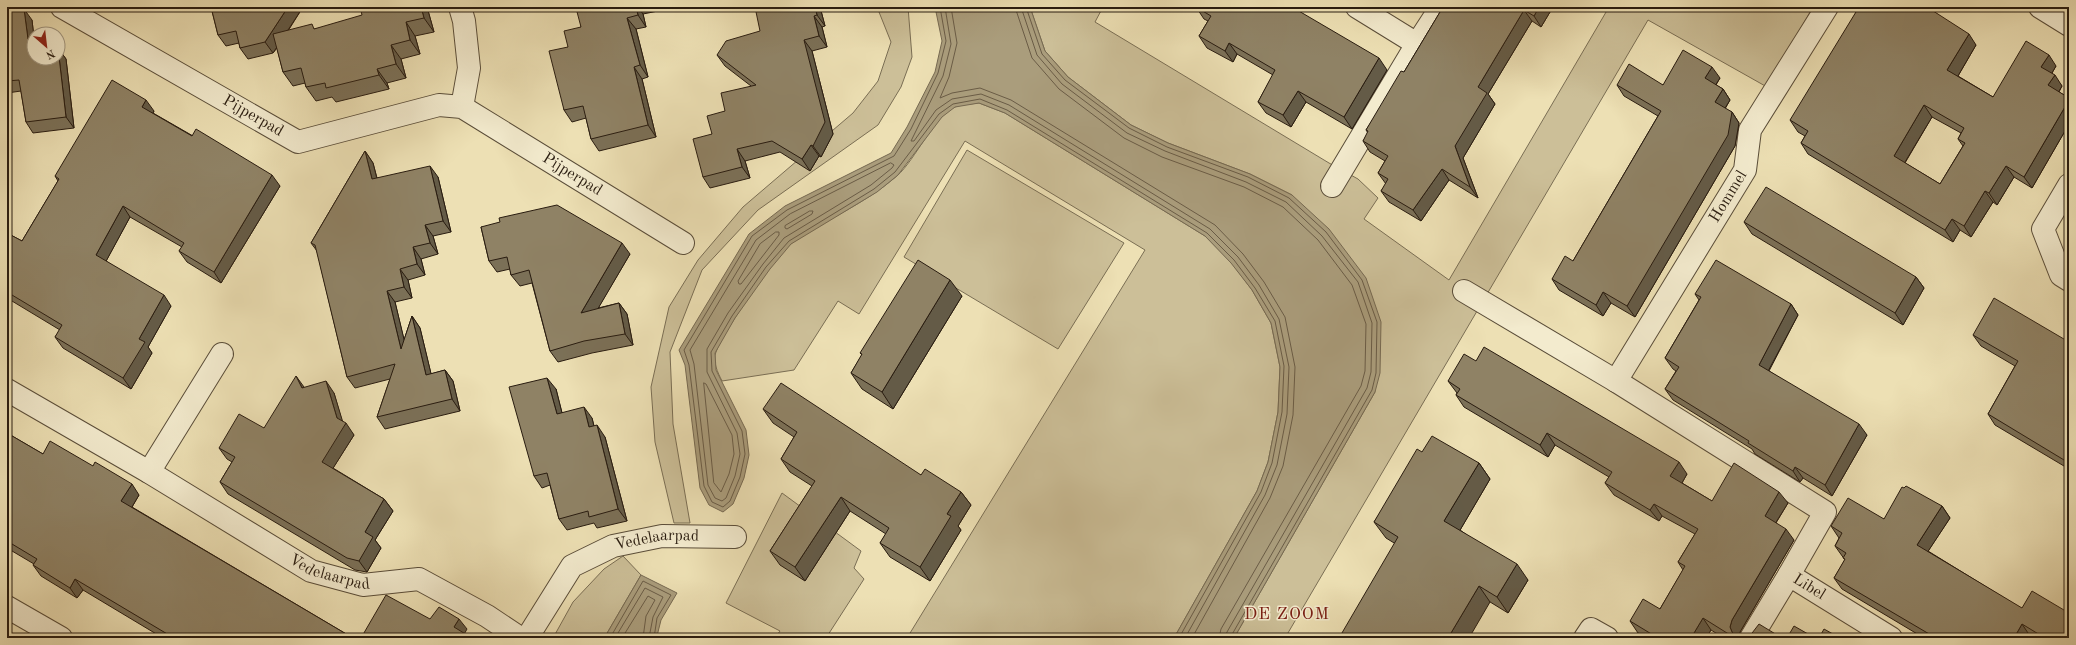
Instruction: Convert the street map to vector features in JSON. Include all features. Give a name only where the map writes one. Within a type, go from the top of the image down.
[{"type":"street","points":[[7,8],[12,7]]},
{"type":"street","name":"Pijperpad","points":[[62,7],[298,142],[439,105],[462,107],[683,243]]},
{"type":"street","points":[[460,7],[464,21],[469,68],[462,107]]},
{"type":"street","points":[[1357,7],[1417,44]]},
{"type":"street","points":[[1332,186],[1417,44],[1441,7]]},
{"type":"street","name":"Hommel","points":[[1616,381],[1745,170],[1750,130],[1827,7]]},
{"type":"street","points":[[2040,7],[2069,25]]},
{"type":"street","points":[[2069,185],[2043,229],[2061,275],[2069,280]]},
{"type":"street","points":[[1464,292],[1616,381],[1825,512],[1789,575]]},
{"type":"street","points":[[149,472],[222,354]]},
{"type":"street","name":"Vedelaarpad","points":[[7,390],[149,472],[311,571],[363,585],[419,580],[487,616],[520,638]]},
{"type":"street","name":"Vedelaarpad","points":[[528,638],[572,566],[613,546],[662,536],[735,537]]},
{"type":"street","name":"Libel","points":[[1751,638],[1789,575],[1891,638]]},
{"type":"street","points":[[7,607],[61,638]]},
{"type":"street","points":[[1585,638],[1591,629],[1607,638]]},
{"type":"shaded area","points":[[877,7],[908,7],[912,57],[901,87],[878,125],[758,210],[702,270],[670,352],[673,424],[690,523],[674,523],[655,442],[651,387],[669,307],[698,260],[743,207],[853,113],[878,81],[891,42]]},
{"type":"shaded area","points":[[1030,7],[1103,7],[1095,22],[1358,179],[1378,198],[1364,219],[1449,280],[1609,7],[1813,7],[1767,87],[1648,20],[1285,638],[1234,638],[1375,392],[1292,195],[1250,174],[1168,143],[1131,125],[1068,77],[1045,51]]},
{"type":"shaded area","points":[[979,103],[1005,113],[1205,236],[1231,262],[1252,290],[1271,323],[1280,367],[1278,412],[1268,462],[1257,491],[1174,638],[907,638],[1145,250],[965,141],[859,314],[838,301],[794,370],[722,381],[717,371],[715,356],[721,342],[751,294],[784,250],[805,234],[872,195],[897,176],[904,169],[932,128],[947,112],[958,106]]},
{"type":"shaded area","points":[[967,150],[1124,243],[1058,349],[904,257]]},
{"type":"shaded area","points":[[782,493],[861,551],[854,568],[864,579],[826,638],[775,638],[780,631],[726,603]]},
{"type":"shaded area","points":[[623,556],[641,575],[606,635],[607,638],[553,638],[573,602],[604,569]]},
{"type":"water","points":[[935,7],[1030,7],[1045,51],[1068,77],[1131,125],[1168,143],[1250,174],[1292,195],[1329,229],[1366,278],[1381,322],[1380,373],[1375,392],[1234,638],[1174,638],[1257,491],[1268,462],[1278,412],[1280,367],[1271,323],[1252,290],[1231,263],[1205,236],[1005,113],[979,103],[955,107],[942,117],[898,175],[877,192],[791,244],[770,269],[735,318],[715,353],[716,370],[746,430],[749,455],[744,478],[733,504],[723,512],[709,505],[700,488],[685,365],[679,350],[749,234],[785,206],[891,153],[907,127],[935,72],[942,41]]},
{"type":"water","points":[[641,575],[677,593],[661,620],[657,636],[659,638],[607,638],[606,635]]},
{"type":"building","points":[[211,7],[288,7],[265,42],[240,48],[236,31],[218,35]]},
{"type":"building","points":[[360,7],[421,7],[424,18],[406,22],[410,40],[391,45],[396,64],[377,69],[379,75],[326,88],[325,83],[306,87],[301,68],[283,72],[273,34],[312,24],[314,29],[362,15]]},
{"type":"building","points":[[636,7],[638,15],[627,18],[640,65],[634,67],[648,125],[591,139],[583,106],[564,110],[549,51],[568,47],[564,31],[581,27],[576,8]]},
{"type":"building","points":[[755,7],[815,7],[817,15],[814,16],[819,36],[804,40],[825,122],[813,146],[811,145],[802,159],[772,141],[737,149],[742,167],[703,177],[693,139],[712,134],[707,116],[725,111],[721,93],[756,85],[717,55],[726,41],[760,31]]},
{"type":"building","points":[[1196,7],[1292,7],[1379,58],[1344,117],[1298,91],[1283,115],[1258,102],[1275,70],[1229,43],[1225,51],[1199,36],[1211,16]]},
{"type":"building","points":[[1443,7],[1539,7],[1534,16],[1524,10],[1478,87],[1487,93],[1455,146],[1470,187],[1442,169],[1413,210],[1381,191],[1388,179],[1378,173],[1388,156],[1363,141],[1368,131],[1366,130],[1401,71],[1404,72]]},
{"type":"building","points":[[1859,7],[1927,7],[1969,34],[1947,70],[1993,97],[2026,41],[2049,55],[2041,67],[2055,75],[2048,85],[2069,98],[2024,177],[2006,166],[1989,193],[1985,191],[1964,226],[1952,219],[1945,230],[1801,143],[1808,131],[1790,120]],"holes":[[[1924,105],[1964,128],[1958,139],[1965,143],[1940,184],[1894,156]]]},
{"type":"building","points":[[24,9],[26,26],[26,66],[60,66],[66,117],[26,122],[19,80],[7,81],[7,11]]},
{"type":"building","points":[[1683,50],[1712,67],[1705,78],[1723,89],[1715,102],[1732,112],[1728,135],[1627,306],[1603,292],[1596,305],[1552,279],[1565,256],[1573,261],[1661,111],[1617,85],[1629,64],[1663,85]]},
{"type":"building","points":[[112,80],[146,100],[142,107],[192,136],[196,129],[272,175],[214,272],[179,251],[184,243],[123,206],[96,255],[164,295],[139,339],[145,342],[123,378],[55,337],[62,325],[7,292],[7,233],[22,241],[59,179],[55,176]]},
{"type":"building","points":[[365,151],[372,179],[430,166],[443,221],[425,225],[430,243],[413,247],[417,264],[400,269],[404,287],[387,291],[401,349],[412,316],[426,375],[445,370],[452,399],[377,417],[395,364],[347,377],[315,245],[311,243]]},
{"type":"building","points":[[1766,187],[1916,277],[1895,313],[1744,222]]},
{"type":"building","points":[[557,205],[622,243],[581,313],[619,303],[625,334],[584,341],[550,351],[529,270],[511,275],[507,257],[489,261],[481,227],[500,222],[499,218]]},
{"type":"building","points":[[918,260],[950,280],[882,392],[851,373],[862,354],[860,353]]},
{"type":"building","points":[[1716,260],[1791,304],[1759,365],[1859,424],[1825,485],[1795,467],[1793,471],[1748,443],[1749,441],[1665,389],[1679,367],[1665,358],[1701,297],[1695,294]]},
{"type":"building","points":[[1994,298],[2069,342],[2069,463],[1988,414],[2018,361],[1973,335]]},
{"type":"building","points":[[1484,347],[1679,462],[1670,476],[1712,501],[1734,463],[1779,492],[1765,516],[1786,529],[1732,620],[1730,627],[1732,632],[1736,637],[1740,638],[1735,638],[1703,618],[1691,638],[1658,638],[1630,621],[1643,599],[1660,609],[1685,566],[1678,562],[1698,529],[1654,504],[1650,510],[1605,483],[1612,472],[1547,433],[1540,445],[1456,395],[1460,389],[1448,381],[1464,354],[1476,361]]},
{"type":"building","points":[[296,376],[302,388],[326,381],[337,418],[346,423],[322,462],[384,499],[365,532],[373,537],[359,561],[347,558],[220,482],[235,457],[219,448],[239,414],[264,428]]},
{"type":"building","points":[[547,378],[557,414],[584,407],[589,427],[597,425],[618,509],[589,517],[588,511],[559,519],[547,473],[534,476],[509,387]]},
{"type":"building","points":[[781,383],[921,475],[925,469],[961,492],[947,514],[951,516],[920,567],[880,543],[889,528],[841,497],[795,567],[770,551],[815,481],[781,459],[797,432],[763,409]]},
{"type":"building","points":[[7,433],[43,454],[50,441],[93,466],[95,462],[132,484],[121,501],[353,638],[174,638],[75,579],[70,588],[33,565],[37,559],[7,541]]},
{"type":"building","points":[[1432,436],[1479,463],[1444,521],[1517,564],[1497,597],[1479,586],[1448,638],[1339,638],[1398,537],[1374,522],[1417,449],[1422,452]]},
{"type":"building","points":[[1906,486],[1942,506],[1917,545],[2022,608],[2032,591],[2069,613],[2069,638],[2045,638],[2022,624],[2014,638],[1936,638],[1834,578],[1845,559],[1843,558],[1846,553],[1835,546],[1842,533],[1831,526],[1848,498],[1884,519],[1902,487],[1904,488]]},
{"type":"building","points":[[386,595],[430,619],[439,607],[459,619],[454,627],[467,635],[465,638],[361,638]]},
{"type":"building","points":[[1759,624],[1782,638],[1746,638],[1749,637]]},
{"type":"building","points":[[1794,626],[1815,638],[1787,638]]},
{"type":"building","points":[[1824,629],[1840,638],[1819,638]]},
{"type":"district","name":"DE ZOOM","points":[[1287,614]]}]
